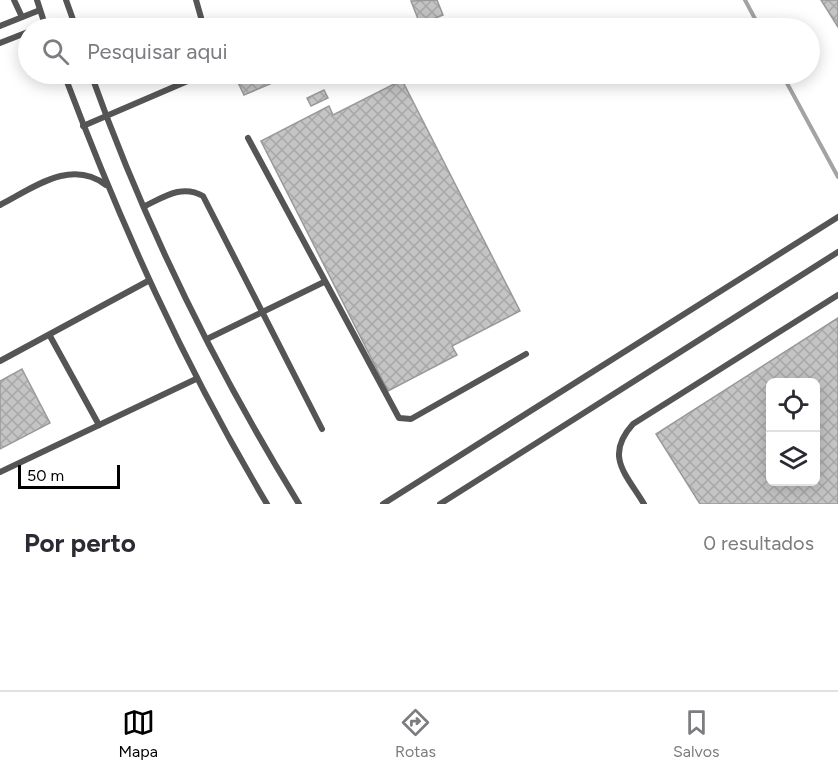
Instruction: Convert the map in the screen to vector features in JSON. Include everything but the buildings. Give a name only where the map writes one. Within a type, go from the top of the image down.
[{"type":"lane","points":[[14,0],[22,17],[40,10]]},
{"type":"lane","points":[[37,0],[42,18]]},
{"type":"lane","points":[[66,0],[72,18]]},
{"type":"lane","points":[[196,0],[201,18]]},
{"type":"lane","points":[[0,26],[18,19]]},
{"type":"lane","points":[[0,43],[18,36]]},
{"type":"lane","points":[[68,84],[148,281],[196,379],[267,504]]},
{"type":"lane","points":[[95,84],[106,116],[184,295],[267,453],[299,504]]},
{"type":"lane","points":[[83,126],[181,84]]},
{"type":"lane","points":[[248,138],[399,418],[411,419],[526,354]]},
{"type":"lane","points":[[0,205],[72,172],[96,178],[108,187]]},
{"type":"lane","points":[[145,206],[178,191],[196,192],[203,196],[322,429]]},
{"type":"lane","points":[[383,504],[838,217]]},
{"type":"lane","points":[[440,504],[838,252]]},
{"type":"lane","points":[[0,361],[148,281]]},
{"type":"lane","points":[[207,339],[324,282]]},
{"type":"lane","points":[[644,504],[618,460],[618,446],[622,436],[633,424],[838,296]]},
{"type":"lane","points":[[50,336],[99,425]]},
{"type":"lane","points":[[0,472],[196,379]]},
{"type":"waterway","points":[[745,0],[755,18]]},
{"type":"waterway","points":[[787,84],[838,177]]}]
